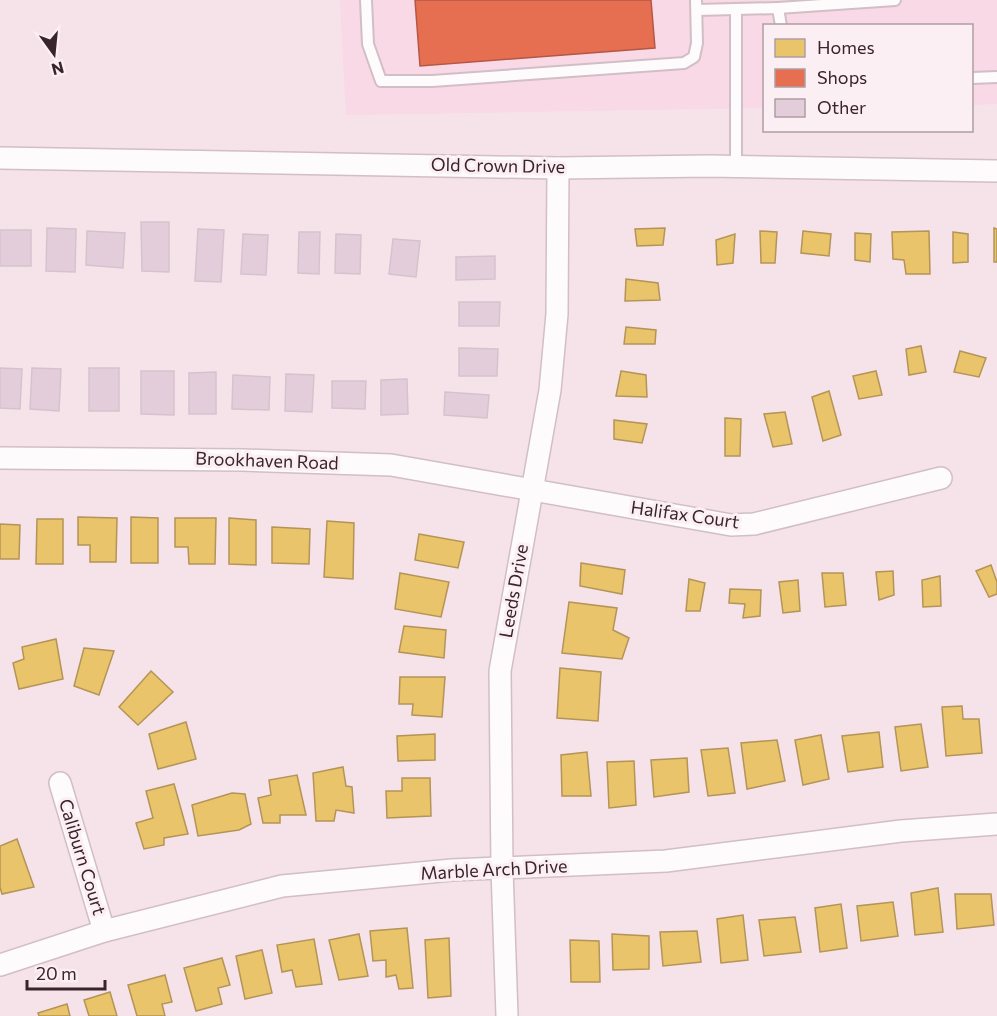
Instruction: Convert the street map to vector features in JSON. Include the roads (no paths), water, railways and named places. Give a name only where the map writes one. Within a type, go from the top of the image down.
[{"type":"street","name":"Old Crown Drive","points":[[0,158],[558,168],[736,166],[997,171]]},
{"type":"street","name":"Leeds Drive","points":[[507,1016],[502,869],[500,671],[550,390],[557,314],[558,168]]},
{"type":"street","name":"Brookhaven Road","points":[[0,458],[243,460],[391,465],[532,490]]},
{"type":"street","name":"Halifax Court","points":[[532,490],[731,525],[754,524],[941,478]]},
{"type":"street","name":"Caliburn Court","points":[[60,783],[104,931]]},
{"type":"street","name":"Marble Arch Drive","points":[[0,965],[104,931],[282,886],[452,870],[666,861],[900,831],[997,824]]},
{"type":"lane","points":[[366,0],[368,44],[381,81],[432,81],[684,63],[694,57],[698,43],[697,5],[736,9],[778,8],[895,0]]},
{"type":"lane","points":[[778,8],[781,24]]},
{"type":"lane","points":[[736,9],[736,166]]},
{"type":"lane","points":[[973,78],[997,77]]}]
